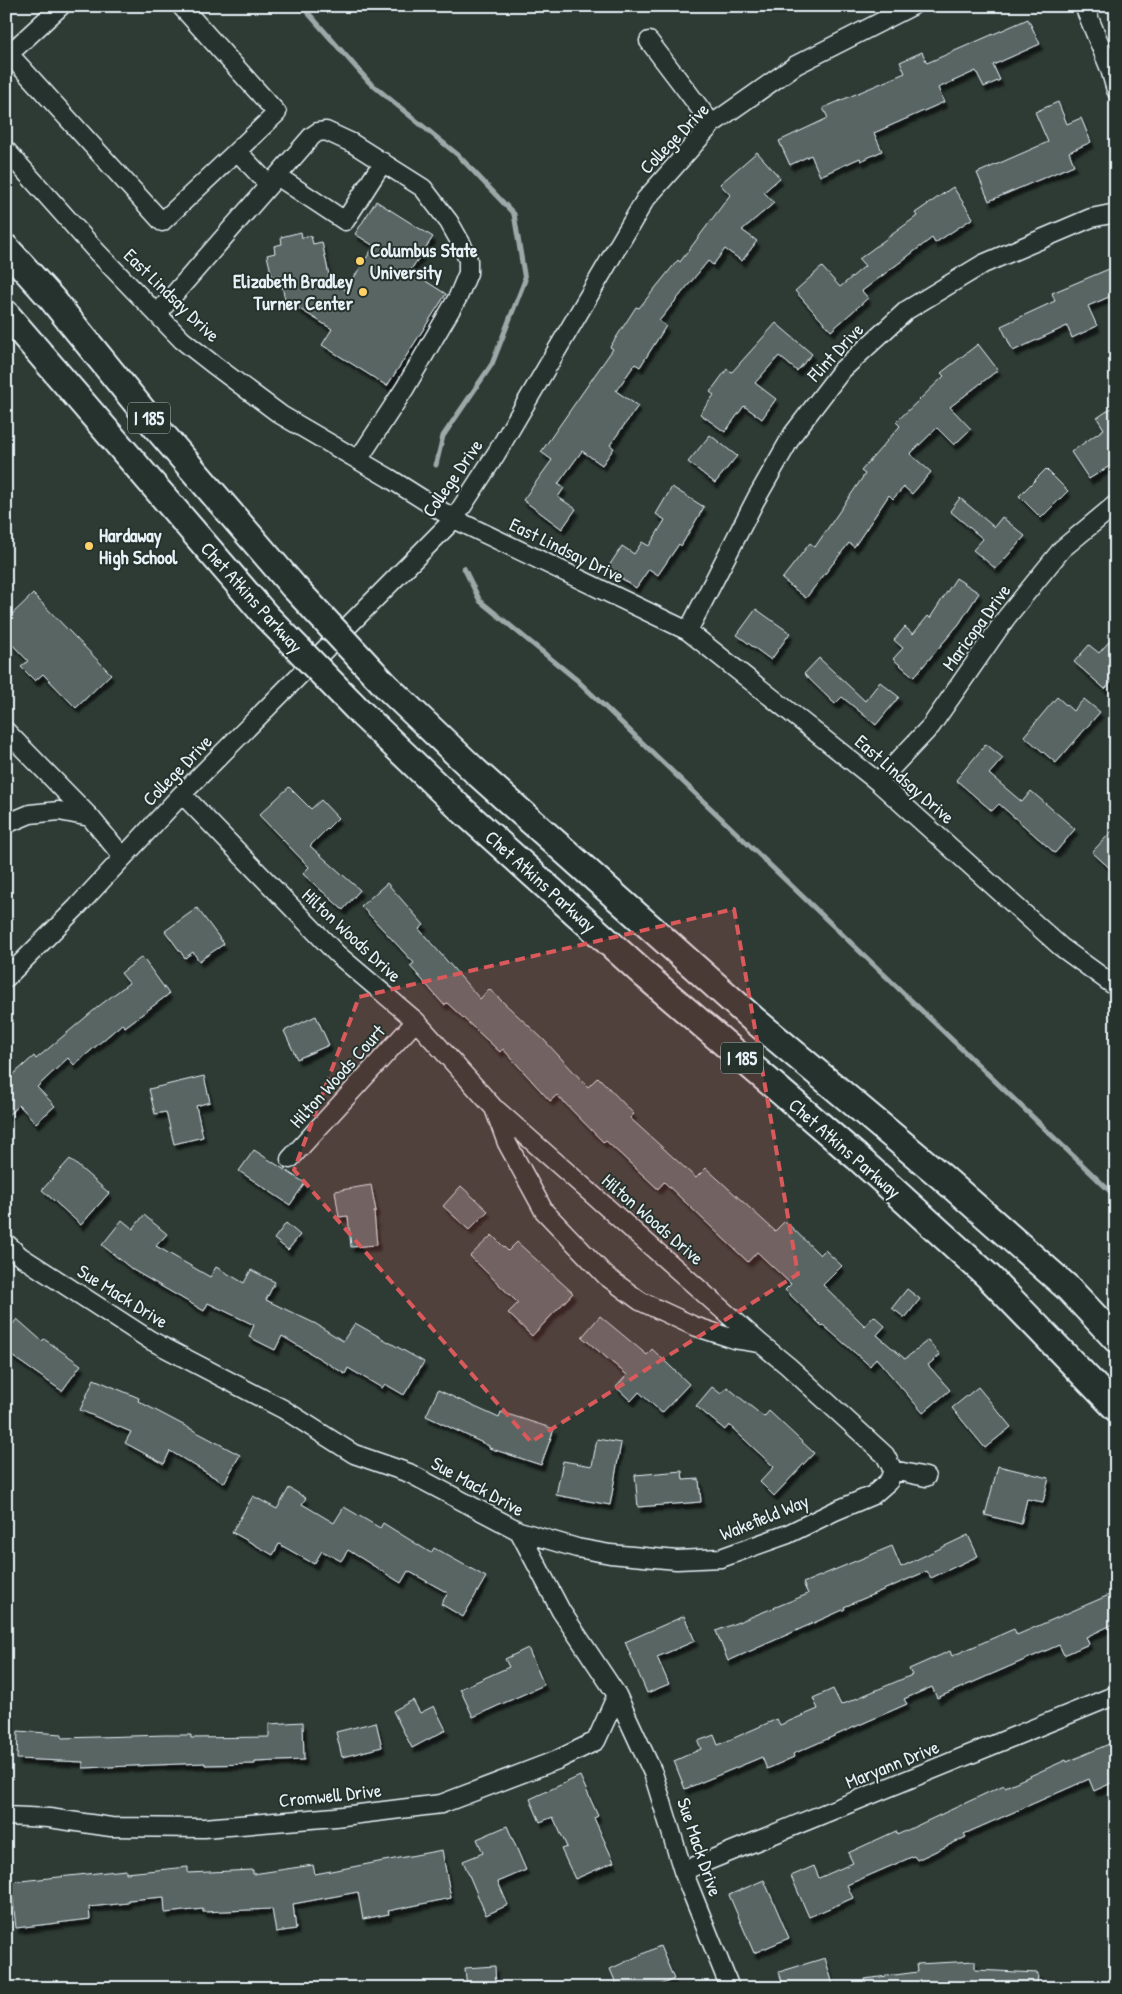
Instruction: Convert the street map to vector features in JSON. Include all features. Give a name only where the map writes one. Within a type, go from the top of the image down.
[{"type":"highway","name":"Chet Atkins Parkway","points":[[6,248],[52,300],[156,427],[293,586],[387,687],[475,772],[753,1019],[942,1177],[1069,1289],[1116,1339]]},
{"type":"highway","name":"Chet Atkins Parkway","points":[[6,314],[266,616],[362,714],[460,808],[646,976],[857,1157],[988,1276],[1116,1408]]},
{"type":"street","points":[[62,6],[9,54],[162,222],[277,113],[181,6]]},
{"type":"street","name":"College Drive","points":[[6,978],[77,907],[182,794],[454,519],[496,454],[645,200],[712,124],[796,65],[912,6]]},
{"type":"street","points":[[1084,6],[1110,69],[1116,90]]},
{"type":"street","points":[[649,41],[712,124]]},
{"type":"street","points":[[157,314],[273,180],[312,136],[318,132],[326,131],[352,143],[423,188],[449,222],[462,245],[468,260],[468,273],[458,297],[405,388],[358,460]]},
{"type":"street","name":"East Lindsay Drive","points":[[6,150],[98,252],[182,340],[281,415],[454,519],[688,631],[878,782],[1061,947],[1116,987]]},
{"type":"street","points":[[237,151],[273,180],[346,221],[383,162]]},
{"type":"street","name":"Flint Drive","points":[[688,631],[756,499],[793,434],[842,370],[907,310],[983,264],[1091,218],[1116,213]]},
{"type":"street","name":"Maricopa Drive","points":[[878,782],[931,726],[1006,618],[1062,549],[1116,504]]},
{"type":"street","points":[[6,731],[90,817],[123,857]]},
{"type":"street","name":"Hilton Woods Drive","points":[[182,794],[337,954],[416,1021],[494,1108],[788,1366],[885,1455],[893,1470]]},
{"type":"street","points":[[6,824],[30,814],[59,811],[90,817]]},
{"type":"street","name":"Hilton Woods Court","points":[[290,1160],[416,1021]]},
{"type":"street","name":"Hilton Woods Drive","points":[[494,1108],[507,1143],[544,1211],[606,1276],[640,1301],[694,1326],[734,1339],[760,1343]]},
{"type":"street","name":"Sue Mack Drive","points":[[6,1243],[20,1256],[150,1340],[283,1409],[354,1454],[410,1473],[519,1531],[561,1611],[617,1695],[653,1773],[683,1871],[730,1988]]},
{"type":"street","points":[[893,1470],[926,1477]]},
{"type":"street","name":"Wakefield Way","points":[[519,1531],[577,1548],[610,1554],[677,1560],[721,1558],[788,1534],[873,1495],[889,1481],[893,1470]]},
{"type":"street","name":"Cromwell Drive","points":[[6,1816],[49,1818],[111,1827],[204,1828],[335,1818],[441,1804],[557,1760],[596,1741],[617,1695]]},
{"type":"street","name":"Maryann Drive","points":[[683,1871],[1116,1695]]},
{"type":"highlighted area","points":[[734,909],[798,1274],[531,1442],[294,1170],[359,997]]},
{"type":"building","points":[[1028,19],[1040,44],[993,65],[1000,80],[984,87],[976,71],[938,88],[944,102],[874,133],[882,151],[861,161],[860,158],[820,176],[811,155],[790,165],[779,141],[828,118],[823,108],[905,73],[900,62],[922,52],[927,63]]},
{"type":"building","points":[[1058,102],[1067,124],[1081,118],[1091,142],[1069,152],[1074,165],[989,201],[977,173],[1048,142],[1035,112]]},
{"type":"building","points":[[757,152],[780,178],[764,192],[774,203],[742,230],[757,241],[742,261],[725,249],[713,265],[708,261],[659,321],[666,326],[640,367],[635,364],[616,391],[638,406],[610,445],[614,448],[602,465],[582,451],[558,484],[564,488],[558,497],[576,509],[562,529],[523,500],[552,460],[541,452],[613,349],[610,347],[636,307],[639,308],[678,260],[680,262],[730,195],[720,184]]},
{"type":"building","points":[[953,187],[973,218],[935,243],[932,238],[862,291],[868,298],[831,331],[795,291],[822,267],[840,287],[865,266],[859,259],[917,216],[915,213]]},
{"type":"building","name":"Elizabeth Bradley Turner Center","points":[[376,201],[433,237],[410,271],[446,294],[387,386],[322,345],[332,329],[285,300],[280,276],[272,277],[267,255],[275,253],[274,246],[282,244],[281,237],[301,232],[302,238],[311,236],[313,244],[322,242],[330,280],[346,290],[374,246],[355,234]]},
{"type":"building","points":[[1116,266],[1116,294],[1088,306],[1097,326],[1072,338],[1067,326],[1013,351],[1001,326],[1055,301],[1052,293]]},
{"type":"building","points":[[776,323],[812,354],[797,371],[779,356],[755,383],[776,399],[762,419],[744,406],[725,432],[700,414],[714,395],[710,392],[727,369],[732,372]]},
{"type":"building","points":[[978,344],[998,370],[950,407],[971,429],[954,445],[937,428],[910,454],[931,472],[912,494],[904,487],[893,499],[889,495],[854,547],[849,543],[806,598],[782,579],[810,543],[815,547],[865,474],[861,471],[900,426],[896,422],[944,376],[941,373]]},
{"type":"building","points":[[1116,405],[1116,462],[1089,479],[1071,452],[1104,429],[1097,418]]},
{"type":"building","points":[[710,435],[737,456],[715,483],[688,462]]},
{"type":"building","points":[[1046,469],[1068,491],[1041,518],[1019,496]]},
{"type":"building","points":[[672,487],[704,507],[681,546],[679,544],[658,575],[649,569],[636,588],[607,569],[622,546],[634,554],[642,542],[649,546],[665,520],[656,514]]},
{"type":"building","points":[[960,498],[994,527],[1002,517],[1025,536],[996,569],[973,550],[983,539],[950,511]]},
{"type":"building","points":[[956,578],[979,593],[959,624],[914,677],[893,659],[903,648],[894,640],[905,627],[913,634],[928,616],[930,618]]},
{"type":"building","points":[[33,594],[111,674],[76,708],[43,674],[35,681],[21,667],[28,661],[6,638],[6,620]]},
{"type":"building","points":[[756,609],[790,633],[771,660],[737,635]]},
{"type":"building","points":[[1116,634],[1116,677],[1105,689],[1074,662],[1089,645],[1099,653]]},
{"type":"building","points":[[819,658],[865,701],[880,682],[899,697],[876,725],[842,697],[835,704],[804,674]]},
{"type":"building","points":[[1057,697],[1073,711],[1084,699],[1100,712],[1056,763],[1024,736]]},
{"type":"building","points":[[986,744],[1003,758],[989,774],[1022,802],[1031,791],[1075,829],[1055,853],[999,804],[992,811],[956,780]]},
{"type":"building","points":[[289,787],[311,809],[321,800],[338,818],[310,846],[360,890],[343,910],[303,874],[309,867],[259,815]]},
{"type":"building","points":[[1116,827],[1116,874],[1092,852]]},
{"type":"building","points":[[387,883],[424,925],[419,929],[480,999],[489,989],[544,1040],[588,1087],[598,1077],[634,1114],[630,1118],[696,1178],[706,1168],[775,1231],[785,1221],[820,1255],[825,1250],[842,1266],[823,1285],[865,1326],[874,1316],[885,1326],[877,1335],[905,1359],[928,1340],[940,1355],[928,1365],[950,1390],[923,1413],[876,1358],[870,1366],[822,1326],[785,1290],[791,1284],[757,1252],[748,1262],[664,1182],[658,1189],[606,1141],[604,1143],[557,1095],[550,1101],[503,1049],[500,1052],[447,1003],[444,1005],[410,966],[414,963],[361,906]]},
{"type":"building","points":[[197,908],[224,944],[199,961],[193,952],[185,958],[165,931]]},
{"type":"building","points":[[142,957],[169,994],[125,1027],[122,1024],[74,1065],[68,1058],[37,1087],[55,1106],[36,1123],[19,1105],[6,1117],[6,1081],[34,1056],[36,1059],[129,983],[121,973]]},
{"type":"building","points":[[316,1016],[329,1045],[297,1059],[284,1031]]},
{"type":"building","points":[[204,1076],[210,1102],[196,1106],[203,1137],[174,1144],[166,1112],[155,1114],[149,1089]]},
{"type":"building","points":[[254,1150],[305,1183],[290,1205],[239,1171]]},
{"type":"building","points":[[70,1159],[109,1193],[81,1225],[42,1190]]},
{"type":"building","points":[[371,1185],[376,1211],[374,1212],[377,1245],[351,1247],[348,1216],[339,1217],[335,1191]]},
{"type":"building","points":[[461,1186],[488,1211],[469,1230],[443,1206]]},
{"type":"building","points":[[144,1215],[167,1234],[156,1246],[210,1277],[216,1267],[244,1283],[251,1270],[275,1282],[266,1300],[316,1324],[343,1341],[355,1323],[424,1362],[404,1395],[385,1384],[382,1388],[348,1368],[345,1374],[282,1336],[275,1350],[249,1337],[254,1325],[208,1303],[204,1311],[133,1270],[102,1245],[122,1220],[133,1229]]},
{"type":"building","points":[[286,1223],[300,1235],[288,1250],[274,1239]]},
{"type":"building","points":[[492,1235],[508,1251],[517,1242],[573,1293],[532,1336],[508,1313],[518,1303],[470,1256]]},
{"type":"building","points":[[907,1289],[920,1299],[905,1318],[892,1308]]},
{"type":"building","points":[[600,1316],[647,1355],[652,1349],[689,1384],[662,1413],[639,1392],[631,1401],[616,1387],[627,1375],[582,1337]]},
{"type":"building","points":[[17,1319],[42,1341],[44,1339],[81,1365],[62,1391],[6,1352],[6,1332]]},
{"type":"building","points":[[94,1379],[139,1398],[138,1401],[240,1455],[224,1483],[170,1451],[164,1464],[125,1443],[131,1432],[80,1410]]},
{"type":"building","points":[[712,1387],[721,1394],[727,1387],[764,1417],[769,1411],[814,1453],[774,1496],[760,1482],[774,1467],[729,1425],[725,1430],[696,1406]]},
{"type":"building","points":[[978,1387],[1011,1427],[985,1448],[952,1408]]},
{"type":"building","points":[[438,1390],[499,1418],[501,1412],[554,1429],[541,1465],[489,1448],[489,1446],[426,1416]]},
{"type":"building","points":[[597,1439],[621,1443],[610,1505],[556,1495],[563,1461],[592,1466]]},
{"type":"building","points":[[998,1466],[1049,1478],[1043,1502],[1027,1499],[1021,1524],[985,1515]]},
{"type":"building","points":[[682,1471],[683,1480],[699,1479],[701,1502],[638,1507],[635,1475]]},
{"type":"building","points":[[289,1488],[306,1498],[302,1504],[334,1523],[344,1507],[380,1528],[383,1523],[431,1553],[434,1548],[486,1577],[463,1617],[441,1604],[448,1593],[408,1571],[401,1583],[348,1550],[341,1561],[322,1551],[314,1564],[279,1544],[273,1555],[232,1532],[253,1496],[277,1509]]},
{"type":"building","points":[[968,1535],[978,1556],[931,1578],[927,1571],[728,1661],[716,1631],[808,1594],[803,1583],[892,1546],[901,1567]]},
{"type":"building","points":[[1116,1592],[1116,1623],[1086,1637],[1089,1644],[1064,1655],[1059,1645],[937,1698],[932,1687],[904,1699],[907,1704],[793,1754],[794,1757],[767,1769],[762,1757],[685,1789],[674,1761],[701,1749],[698,1741],[714,1735],[718,1745],[777,1719],[780,1725],[818,1709],[813,1698],[833,1689],[841,1705],[912,1675],[909,1669],[950,1651],[952,1656],[1014,1629],[1017,1635]]},
{"type":"building","points":[[684,1616],[695,1641],[657,1657],[669,1684],[647,1693],[625,1642]]},
{"type":"building","points":[[528,1648],[544,1685],[473,1717],[460,1689],[509,1667],[505,1659]]},
{"type":"building","points":[[413,1700],[420,1713],[434,1706],[446,1730],[412,1748],[393,1711]]},
{"type":"building","points":[[303,1722],[304,1760],[255,1762],[255,1764],[205,1765],[205,1763],[83,1768],[83,1762],[17,1759],[18,1731],[62,1734],[62,1738],[165,1735],[191,1735],[191,1738],[269,1737],[269,1724]]},
{"type":"building","points":[[376,1722],[382,1747],[342,1757],[336,1732]]},
{"type":"building","points":[[1116,1741],[1116,1781],[1094,1791],[1089,1779],[964,1834],[966,1837],[917,1860],[914,1856],[847,1885],[853,1898],[809,1917],[791,1876],[814,1866],[819,1878],[853,1863],[848,1853],[896,1831],[897,1835],[1004,1785],[1005,1787],[1066,1760],[1067,1762]]},
{"type":"building","points":[[580,1776],[598,1816],[594,1818],[614,1862],[575,1879],[561,1849],[567,1847],[553,1817],[540,1822],[530,1799]]},
{"type":"building","points":[[507,1826],[526,1870],[498,1882],[508,1905],[486,1915],[463,1861],[483,1853],[477,1839]]},
{"type":"building","points":[[442,1850],[451,1898],[388,1911],[389,1914],[363,1919],[358,1892],[293,1904],[296,1929],[276,1932],[272,1909],[203,1912],[203,1909],[165,1913],[164,1897],[128,1900],[128,1903],[89,1907],[90,1919],[16,1928],[11,1882],[126,1870],[126,1873],[188,1867],[188,1873],[253,1870],[253,1874],[313,1865],[315,1874]]},
{"type":"building","points":[[764,1880],[789,1938],[754,1953],[729,1895]]},
{"type":"building","points":[[660,1946],[674,1979],[654,1988],[618,1988],[610,1969]]},
{"type":"building","points":[[825,1958],[834,1988],[784,1988],[779,1972]]},
{"type":"building","points":[[975,1961],[975,1970],[1038,1973],[1037,1988],[865,1988],[864,1979],[918,1972],[917,1964]]},
{"type":"building","points":[[495,1966],[496,1988],[467,1988],[465,1968]]},
{"type":"waterway","points":[[302,6],[369,82],[458,155],[514,214],[525,280],[492,364],[443,436],[436,465]]},
{"type":"waterway","points":[[464,568],[480,601],[577,680],[1116,1197]]},
{"type":"place","name":"Columbus State University","points":[[360,261]]},
{"type":"place","name":"Elizabeth Bradley Turner Center","points":[[363,292]]},
{"type":"place","name":"Hardaway High School","points":[[89,546]]}]
